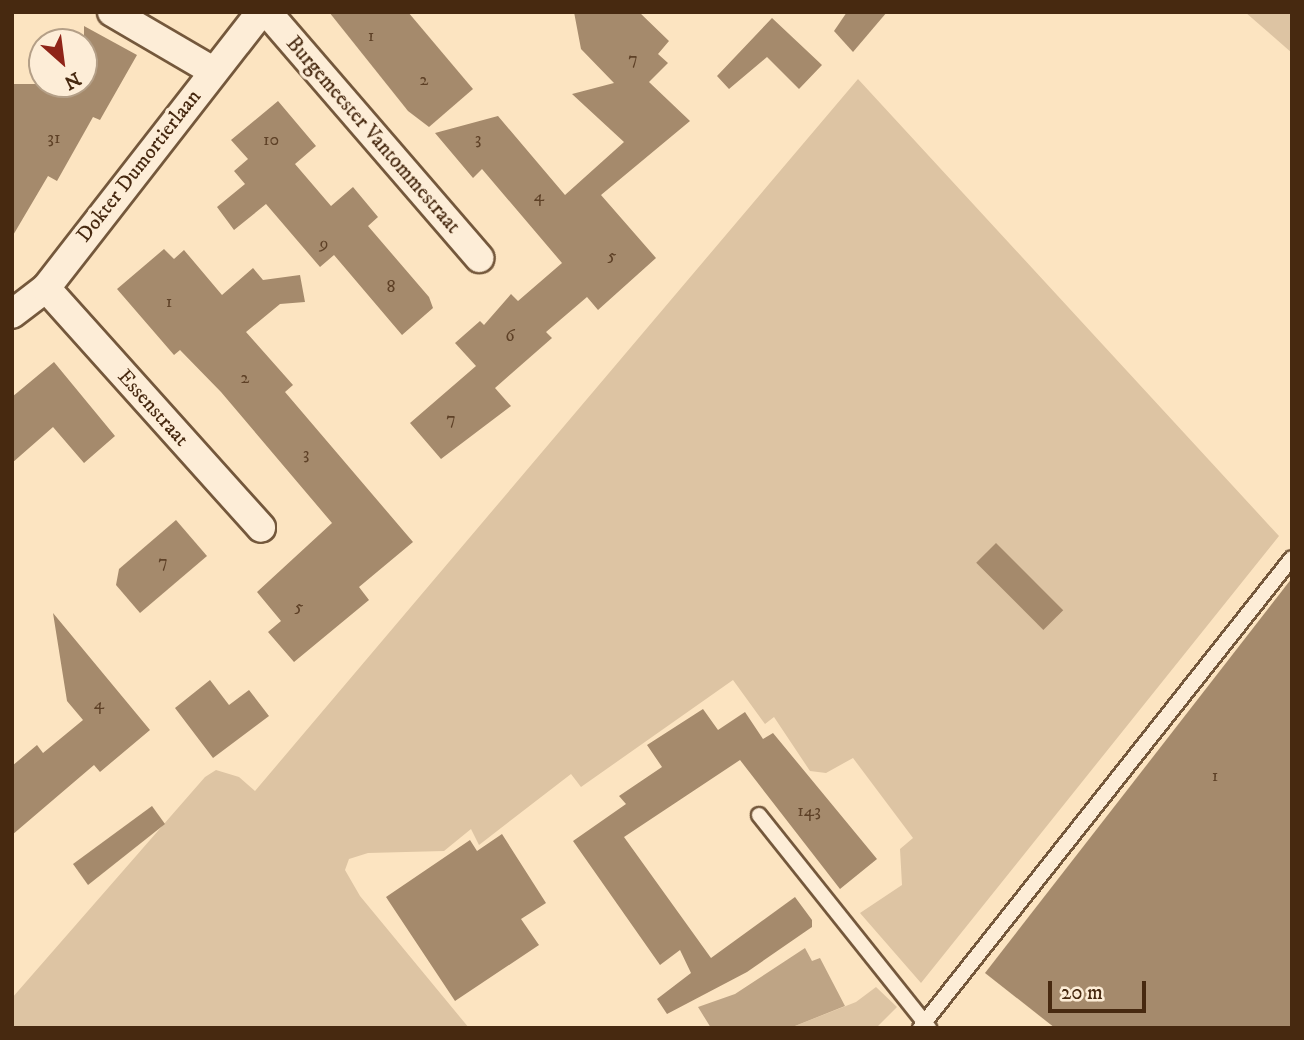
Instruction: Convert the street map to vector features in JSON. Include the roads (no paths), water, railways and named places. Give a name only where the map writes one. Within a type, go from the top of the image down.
[{"type":"street","points":[[113,12],[213,71]]},
{"type":"street","name":"Dokter Dumortierlaan","points":[[12,314],[46,288],[261,12]]},
{"type":"street","name":"Burgemeester Vantommestraat","points":[[267,12],[479,258]]},
{"type":"street","name":"Essenstraat","points":[[46,288],[261,528]]},
{"type":"lane","points":[[760,815],[924,1026],[1292,558]]}]
